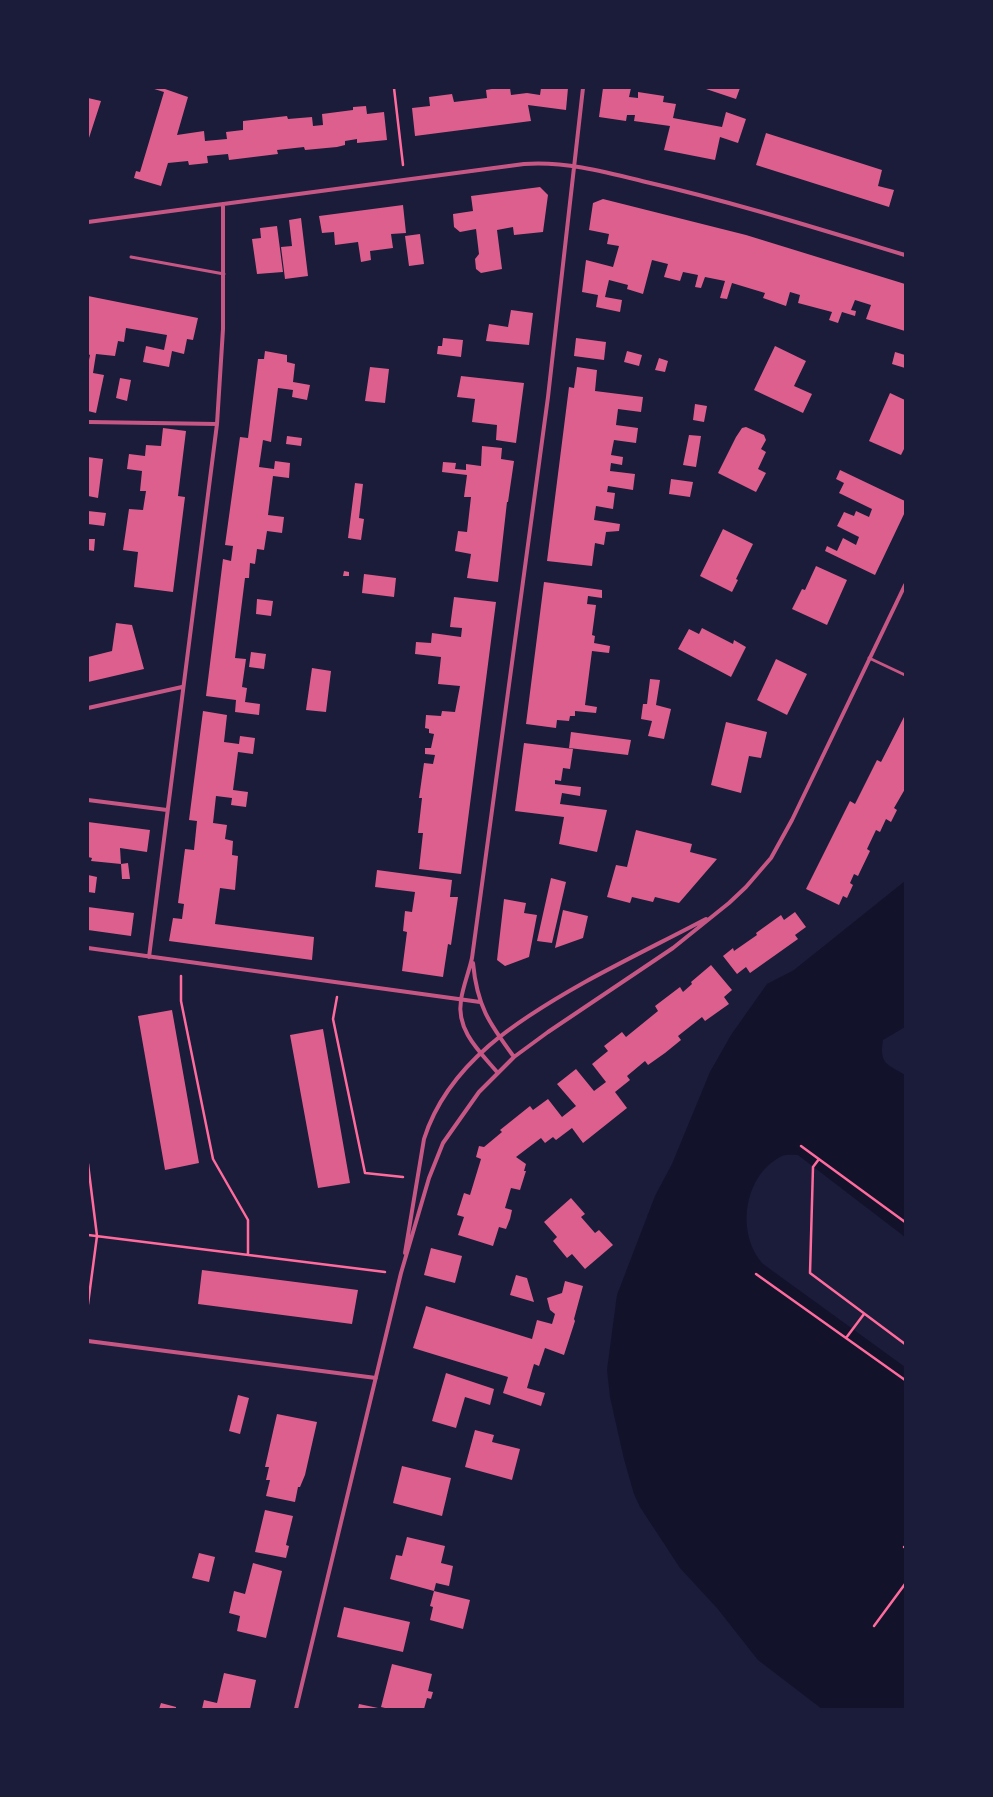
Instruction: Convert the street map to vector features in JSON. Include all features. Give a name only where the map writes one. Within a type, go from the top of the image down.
[{"type":"street","points":[[497,1072],[467,1034],[462,1022],[460,1011],[461,999],[472,958],[547,405],[583,88]]},
{"type":"street","points":[[88,222],[405,179],[551,162],[669,187],[742,206],[905,255]]},
{"type":"street","points":[[149,957],[216,424],[223,329],[223,204]]},
{"type":"street","points":[[88,422],[216,424]]},
{"type":"street","points":[[296,1709],[402,1273],[436,1158],[452,1128],[479,1092],[497,1072],[514,1057],[548,1032],[673,948],[714,915],[746,887],[759,873],[780,841],[905,585]]},
{"type":"street","points":[[88,708],[182,687]]},
{"type":"street","points":[[88,800],[167,810]]},
{"type":"street","points":[[402,1273],[420,1154],[429,1122],[446,1092],[481,1052],[536,1010],[637,953],[714,915]]},
{"type":"street","points":[[88,948],[480,1002]]},
{"type":"street","points":[[472,958],[474,981],[480,1002],[499,1037],[514,1057]]},
{"type":"street","points":[[88,1342],[376,1378]]},
{"type":"lane","points":[[131,257],[224,274]]},
{"type":"lane","points":[[869,658],[905,675]]},
{"type":"path","points":[[394,88],[405,179]]},
{"type":"path","points":[[181,961],[181,1000],[213,1159],[248,1220],[248,1255]]},
{"type":"path","points":[[339,983],[333,1019],[365,1173],[417,1179]]},
{"type":"path","points":[[801,1146],[905,1222]]},
{"type":"path","points":[[819,1159],[813,1167],[810,1273],[905,1344]]},
{"type":"path","points":[[88,1164],[97,1236],[88,1304]]},
{"type":"path","points":[[88,1235],[402,1273]]},
{"type":"path","points":[[756,1274],[905,1380]]},
{"type":"path","points":[[846,1338],[864,1314]]},
{"type":"path","points":[[874,1626],[905,1584]]},
{"type":"shaded area","points":[[905,881],[905,1027],[883,1040],[882,1054],[883,1059],[889,1065],[905,1075],[905,1237],[798,1155],[782,1156],[768,1166],[758,1178],[751,1192],[748,1207],[747,1222],[749,1237],[754,1252],[763,1264],[905,1367],[905,1709],[822,1709],[758,1660],[717,1608],[680,1568],[640,1507],[634,1494],[624,1459],[610,1397],[607,1370],[617,1295],[655,1196],[672,1164],[710,1072],[731,1035],[767,984],[794,970]]},
{"type":"building","points":[[151,88],[165,88],[188,97],[177,135],[204,131],[205,141],[227,139],[226,132],[243,130],[243,121],[287,116],[288,119],[312,117],[313,126],[323,125],[322,114],[353,110],[353,107],[366,106],[367,114],[384,112],[387,140],[357,143],[357,139],[345,141],[345,145],[337,147],[305,150],[304,147],[277,150],[278,154],[229,160],[228,154],[207,156],[208,163],[189,165],[188,161],[168,163],[161,186],[134,178],[136,171],[140,172],[164,92]]},
{"type":"building","points":[[510,88],[511,95],[527,93],[540,95],[541,88],[568,88],[566,110],[528,105],[531,121],[415,136],[412,108],[430,106],[429,97],[452,94],[454,102],[487,98],[486,90]]},
{"type":"building","points":[[603,88],[631,88],[629,97],[638,98],[638,92],[664,96],[663,102],[676,104],[673,118],[722,127],[726,112],[746,119],[738,143],[720,137],[715,160],[664,150],[670,126],[634,121],[635,115],[627,115],[626,121],[599,117]]},
{"type":"building","points":[[703,88],[740,88],[736,99]]},
{"type":"building","points":[[88,98],[101,101],[88,141]]},
{"type":"building","points":[[766,133],[882,170],[878,186],[894,190],[889,207],[756,165]]},
{"type":"building","points":[[540,187],[548,195],[543,232],[514,235],[513,227],[497,230],[502,269],[481,273],[476,269],[475,259],[479,254],[476,229],[460,232],[454,227],[453,214],[473,211],[471,196]]},
{"type":"building","points":[[603,199],[746,235],[905,284],[905,331],[866,319],[871,305],[855,300],[851,310],[856,311],[855,316],[842,312],[838,323],[829,320],[832,312],[798,303],[800,295],[790,292],[786,306],[763,298],[765,293],[732,283],[727,299],[720,298],[725,281],[705,277],[701,288],[695,287],[698,275],[683,272],[680,281],[664,277],[668,264],[652,260],[643,294],[627,289],[628,285],[609,280],[605,297],[622,300],[620,312],[596,307],[598,295],[582,292],[586,260],[613,267],[619,246],[607,244],[609,234],[589,230],[593,203]]},
{"type":"building","points":[[403,205],[406,233],[391,234],[393,248],[370,251],[371,260],[361,262],[358,242],[335,245],[334,232],[322,233],[319,216]]},
{"type":"building","points":[[301,218],[308,276],[285,279],[281,247],[292,246],[289,220]]},
{"type":"building","points":[[277,226],[283,272],[257,274],[252,239],[261,238],[260,228]]},
{"type":"building","points":[[420,234],[424,264],[409,266],[405,236]]},
{"type":"building","points":[[88,296],[198,318],[193,340],[187,339],[184,354],[172,351],[169,367],[143,362],[146,346],[164,350],[167,335],[126,328],[124,342],[118,341],[115,356],[96,354],[93,373],[104,375],[96,413],[88,411],[88,365],[90,355],[88,354]]},
{"type":"building","points":[[511,310],[533,313],[529,345],[486,341],[489,324],[508,327]]},
{"type":"building","points":[[443,338],[463,340],[461,357],[437,354],[438,346],[442,346]]},
{"type":"building","points":[[576,338],[606,342],[604,360],[574,356]]},
{"type":"building","points":[[775,346],[806,361],[794,386],[812,394],[803,413],[754,390]]},
{"type":"building","points":[[265,351],[287,355],[287,362],[295,364],[293,382],[310,385],[307,400],[292,397],[293,390],[278,388],[271,442],[263,440],[259,467],[274,469],[275,461],[290,463],[289,478],[273,476],[268,515],[284,517],[282,533],[267,531],[264,550],[257,549],[255,564],[250,563],[249,578],[245,578],[235,658],[246,659],[242,687],[247,688],[245,702],[260,704],[259,715],[235,712],[236,700],[206,696],[223,559],[231,561],[233,546],[225,545],[240,437],[248,438],[258,359],[264,359]]},
{"type":"building","points":[[627,351],[642,355],[639,366],[624,362]]},
{"type":"building","points":[[895,352],[905,355],[905,368],[892,364]]},
{"type":"building","points":[[659,358],[668,361],[665,372],[655,370]]},
{"type":"building","points":[[370,367],[389,369],[385,403],[365,401]]},
{"type":"building","points":[[577,367],[597,370],[595,391],[643,397],[641,412],[618,409],[616,425],[638,428],[636,443],[614,440],[611,455],[623,457],[622,465],[611,463],[610,471],[635,474],[633,490],[608,486],[607,492],[615,493],[613,509],[596,506],[594,520],[620,524],[619,531],[606,532],[604,545],[595,543],[592,566],[547,561],[569,387],[574,388]]},
{"type":"building","points":[[461,376],[524,383],[516,443],[496,440],[497,425],[472,422],[475,399],[457,397]]},
{"type":"building","points":[[120,378],[131,380],[127,401],[116,398]]},
{"type":"building","points":[[890,393],[905,400],[905,447],[901,455],[869,441]]},
{"type":"building","points":[[695,404],[707,406],[704,422],[693,420]]},
{"type":"building","points":[[746,427],[764,435],[766,440],[761,449],[766,452],[758,469],[766,473],[756,492],[718,473],[736,437],[742,428]]},
{"type":"building","points":[[163,428],[186,431],[178,496],[185,497],[173,592],[134,587],[138,552],[123,550],[129,509],[143,510],[146,491],[140,491],[142,471],[127,469],[129,454],[145,456],[146,445],[161,446]]},
{"type":"building","points":[[689,435],[701,436],[696,467],[683,465]]},
{"type":"building","points":[[287,436],[302,438],[301,446],[286,444]]},
{"type":"building","points":[[482,446],[502,448],[501,459],[514,461],[507,502],[498,582],[467,578],[471,554],[455,551],[458,531],[467,532],[471,497],[464,497],[467,475],[442,472],[443,462],[456,463],[455,469],[466,470],[466,464],[481,466]]},
{"type":"building","points":[[88,457],[103,459],[98,498],[88,496]]},
{"type":"building","points":[[840,470],[905,501],[905,512],[875,575],[825,551],[827,546],[837,551],[843,538],[856,545],[859,537],[837,526],[844,512],[854,516],[856,511],[869,517],[872,509],[839,493],[844,483],[836,479]]},
{"type":"building","points":[[671,479],[693,482],[690,497],[669,494]]},
{"type":"building","points":[[355,483],[363,484],[359,518],[364,519],[361,540],[348,538]]},
{"type":"building","points":[[88,511],[106,513],[104,526],[88,524]]},
{"type":"building","points":[[723,529],[753,544],[736,579],[738,580],[732,592],[700,576]]},
{"type":"building","points":[[88,539],[95,539],[94,551],[88,550]]},
{"type":"building","points":[[816,566],[847,580],[827,625],[792,609],[802,589],[805,590]]},
{"type":"building","points":[[344,571],[349,572],[349,576],[343,576]]},
{"type":"building","points":[[364,574],[396,578],[394,597],[362,593]]},
{"type":"building","points":[[544,582],[602,590],[602,598],[588,596],[587,604],[596,605],[592,635],[595,636],[594,643],[610,646],[609,653],[592,651],[585,705],[597,707],[596,713],[575,711],[575,716],[570,716],[569,721],[557,720],[556,728],[526,724]]},
{"type":"building","points":[[454,597],[496,602],[461,874],[419,869],[423,833],[418,833],[422,798],[419,798],[424,763],[433,764],[435,755],[425,754],[425,748],[431,748],[434,734],[429,733],[429,729],[425,728],[426,715],[441,716],[442,711],[455,712],[460,686],[438,684],[441,657],[415,654],[416,642],[431,643],[432,633],[461,637],[462,628],[450,627]]},
{"type":"building","points":[[257,599],[273,601],[271,616],[256,614]]},
{"type":"building","points":[[116,623],[132,625],[144,669],[88,682],[88,657],[112,651]]},
{"type":"building","points":[[702,628],[733,644],[734,640],[746,647],[731,677],[678,649],[689,629],[699,634]]},
{"type":"building","points":[[251,652],[266,654],[264,669],[249,667]]},
{"type":"building","points":[[776,659],[807,674],[787,715],[757,700]]},
{"type":"building","points":[[312,668],[331,671],[326,712],[306,710]]},
{"type":"building","points":[[650,679],[660,680],[656,705],[671,709],[664,739],[648,736],[652,721],[641,719],[643,704],[647,704]]},
{"type":"building","points":[[203,711],[227,715],[224,742],[239,744],[240,736],[255,738],[253,754],[238,752],[233,790],[248,792],[246,807],[231,805],[232,798],[216,796],[213,823],[227,825],[225,839],[233,841],[232,855],[238,856],[235,890],[220,888],[215,924],[314,937],[312,960],[169,941],[173,918],[182,919],[184,904],[178,903],[185,849],[194,850],[197,821],[189,820]]},
{"type":"building","points":[[905,715],[905,789],[894,808],[897,810],[891,822],[886,819],[880,832],[876,830],[867,849],[870,851],[858,876],[854,874],[850,883],[853,885],[847,898],[843,896],[839,905],[806,889],[850,801],[855,804],[877,760],[881,762]]},
{"type":"building","points":[[726,722],[767,732],[761,758],[749,756],[741,793],[711,785]]},
{"type":"building","points":[[571,732],[631,740],[628,755],[569,748]]},
{"type":"building","points":[[524,743],[573,749],[570,769],[563,768],[561,781],[555,780],[555,784],[581,787],[580,796],[562,793],[560,804],[607,810],[597,852],[559,844],[564,817],[515,811]]},
{"type":"building","points":[[88,822],[150,830],[147,852],[120,848],[121,864],[91,861],[92,858],[88,857]]},
{"type":"building","points":[[636,830],[692,844],[690,852],[717,859],[679,903],[655,897],[653,902],[632,897],[630,903],[607,897],[616,865],[627,867]]},
{"type":"building","points":[[128,863],[130,879],[122,879],[121,864]]},
{"type":"building","points":[[377,870],[452,880],[450,897],[458,897],[451,945],[448,944],[443,977],[402,971],[407,932],[403,931],[405,911],[412,912],[415,892],[375,887]]},
{"type":"building","points":[[88,875],[97,877],[95,893],[88,892]]},
{"type":"building","points":[[551,878],[566,882],[552,943],[537,941]]},
{"type":"building","points":[[504,899],[526,903],[524,913],[537,915],[529,957],[505,966],[497,960]]},
{"type":"building","points":[[88,907],[134,913],[131,936],[88,930]]},
{"type":"building","points":[[563,910],[588,916],[583,938],[555,948]]},
{"type":"building","points":[[795,912],[806,927],[795,935],[798,939],[750,973],[746,967],[737,974],[723,956],[733,948],[734,951],[757,935],[756,933],[781,915],[784,920]]},
{"type":"building","points":[[711,965],[732,990],[724,997],[729,1004],[705,1021],[702,1017],[678,1036],[681,1040],[665,1053],[648,1065],[645,1061],[627,1076],[630,1080],[615,1092],[627,1108],[583,1143],[572,1128],[556,1140],[553,1137],[545,1143],[541,1138],[516,1157],[526,1164],[524,1171],[526,1171],[520,1190],[511,1188],[505,1208],[512,1210],[510,1219],[506,1229],[499,1227],[493,1246],[458,1235],[464,1217],[457,1215],[464,1193],[470,1195],[481,1159],[476,1157],[479,1146],[484,1147],[502,1132],[500,1130],[530,1106],[533,1110],[548,1099],[562,1117],[576,1106],[557,1084],[576,1069],[594,1091],[606,1082],[592,1064],[608,1051],[604,1046],[622,1032],[626,1037],[658,1011],[655,1006],[680,987],[683,992],[692,984],[691,982]]},
{"type":"building","points":[[172,1010],[199,1163],[165,1170],[138,1016]]},
{"type":"building","points":[[323,1029],[350,1183],[318,1188],[290,1035]]},
{"type":"building","points":[[571,1198],[585,1214],[581,1217],[595,1233],[599,1230],[613,1245],[585,1269],[572,1254],[567,1258],[553,1241],[557,1237],[544,1222]]},
{"type":"building","points":[[431,1248],[462,1256],[455,1283],[424,1275]]},
{"type":"building","points":[[202,1270],[358,1290],[352,1324],[198,1304]]},
{"type":"building","points":[[516,1275],[527,1278],[534,1302],[510,1295]]},
{"type":"building","points":[[565,1281],[583,1286],[574,1319],[575,1321],[564,1355],[545,1348],[539,1366],[534,1364],[527,1388],[545,1393],[541,1406],[503,1393],[508,1377],[413,1348],[426,1306],[532,1339],[537,1320],[552,1324],[555,1314],[550,1310],[547,1298],[562,1293]]},
{"type":"building","points":[[446,1373],[494,1389],[490,1405],[465,1397],[456,1428],[432,1421]]},
{"type":"building","points":[[238,1395],[249,1398],[240,1434],[229,1431]]},
{"type":"building","points":[[277,1414],[317,1422],[305,1475],[300,1487],[298,1487],[295,1502],[266,1496],[270,1480],[266,1480],[269,1467],[265,1467]]},
{"type":"building","points":[[475,1430],[494,1435],[492,1442],[520,1449],[512,1480],[465,1467]]},
{"type":"building","points":[[402,1466],[451,1478],[442,1516],[393,1503]]},
{"type":"building","points":[[265,1510],[293,1516],[286,1545],[289,1546],[286,1558],[255,1552]]},
{"type":"building","points":[[407,1537],[445,1546],[441,1563],[453,1566],[449,1586],[436,1583],[434,1591],[390,1579],[396,1555],[402,1556]]},
{"type":"building","points":[[199,1553],[215,1557],[209,1582],[192,1578]]},
{"type":"building","points":[[253,1563],[282,1571],[266,1638],[237,1631],[240,1616],[229,1613],[234,1591],[245,1594]]},
{"type":"building","points":[[434,1591],[470,1600],[463,1629],[430,1620],[433,1607],[430,1606]]},
{"type":"building","points":[[344,1607],[410,1622],[403,1652],[337,1637]]},
{"type":"building","points":[[392,1664],[432,1674],[428,1691],[433,1692],[431,1699],[427,1698],[424,1709],[389,1709],[381,1707]]},
{"type":"building","points":[[224,1673],[256,1680],[250,1709],[202,1709],[204,1700],[217,1703]]},
{"type":"building","points":[[161,1703],[176,1707],[176,1709],[159,1709]]},
{"type":"building","points":[[359,1704],[378,1708],[378,1709],[358,1709]]}]
